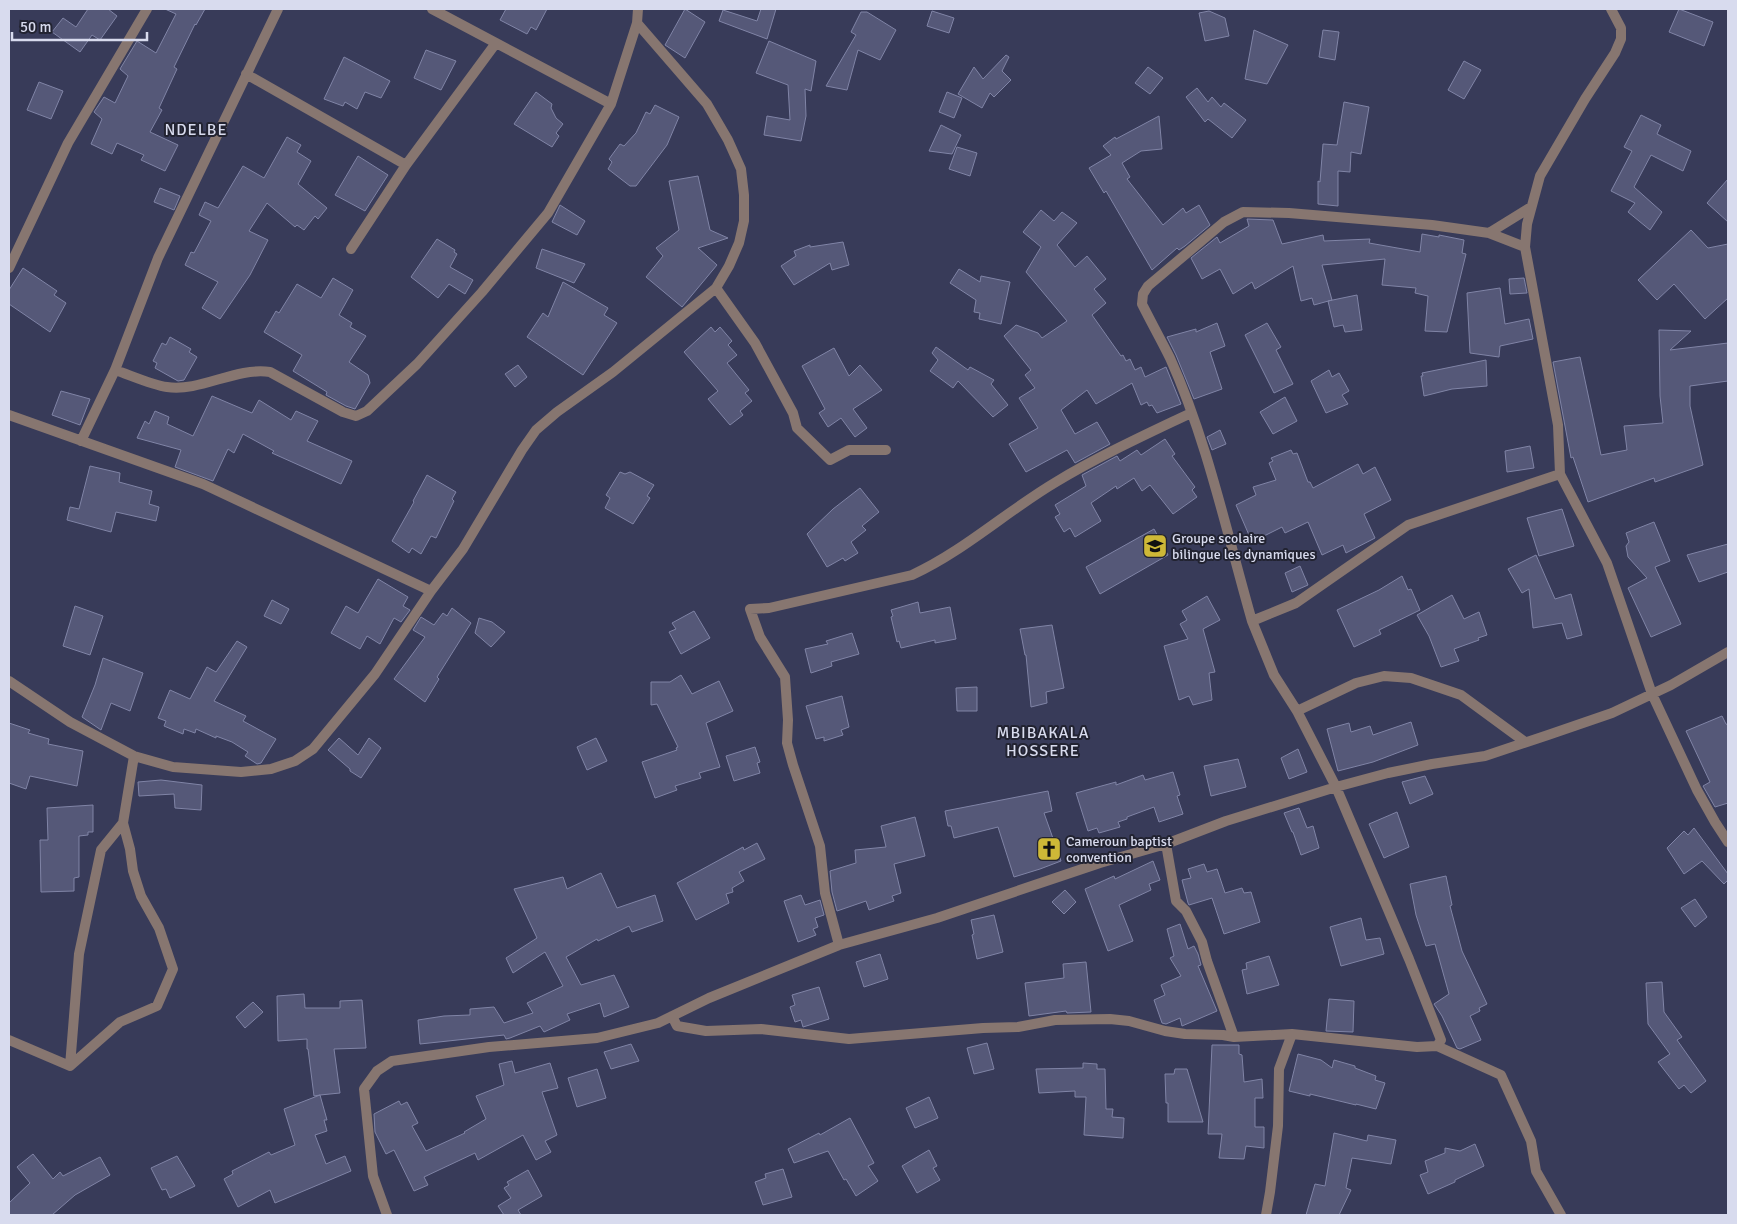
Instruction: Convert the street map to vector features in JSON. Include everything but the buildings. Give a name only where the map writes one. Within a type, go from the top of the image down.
[{"type":"street","points":[[9,268],[68,142],[147,9]]},
{"type":"street","points":[[81,441],[115,370],[158,258],[278,9]]},
{"type":"street","points":[[432,9],[611,104]]},
{"type":"street","points":[[115,370],[167,387],[189,386],[257,370],[270,372],[343,412],[356,416],[367,411],[417,364],[482,292],[548,213],[611,104],[637,23],[638,9]]},
{"type":"street","points":[[1611,9],[1620,28],[1621,39],[1615,53],[1540,176],[1527,224],[1525,248],[1558,425],[1560,474],[1607,563],[1652,694],[1697,790],[1728,842]]},
{"type":"street","points":[[9,681],[70,722],[134,756],[173,767],[241,772],[271,769],[295,761],[313,749],[375,674],[431,591],[463,549],[536,430],[557,412],[613,372],[716,288],[729,266],[739,243],[744,221],[741,169],[728,140],[707,104],[637,23]]},
{"type":"street","points":[[351,249],[406,166],[496,43]]},
{"type":"street","points":[[246,74],[406,166]]},
{"type":"street","points":[[1489,233],[1531,207]]},
{"type":"street","points":[[1437,1046],[1441,1040],[1440,1035],[1428,1009],[1410,959],[1336,787],[1297,710],[1274,675],[1252,621],[1191,413],[1170,358],[1142,304],[1143,294],[1148,286],[1175,262],[1224,222],[1243,212],[1288,213],[1432,225],[1489,233],[1525,248]]},
{"type":"street","points":[[716,288],[755,342],[793,413],[797,428],[830,460],[849,450],[886,450]]},
{"type":"street","points":[[839,946],[825,893],[820,846],[787,743],[788,720],[785,677],[760,637],[750,609],[769,608],[912,575],[999,522],[1054,483],[1118,448],[1191,413]]},
{"type":"street","points":[[9,415],[202,484],[431,591]]},
{"type":"street","points":[[1252,621],[1296,603],[1408,525],[1560,474]]},
{"type":"street","points":[[387,1215],[373,1176],[364,1089],[377,1070],[392,1061],[490,1047],[597,1038],[658,1023],[709,998],[839,946],[937,918],[1100,863],[1166,844],[1226,821],[1336,787],[1388,773],[1485,756],[1612,713],[1652,694],[1728,652]]},
{"type":"street","points":[[1297,710],[1356,683],[1384,676],[1411,678],[1461,694],[1530,740]]},
{"type":"street","points":[[70,1066],[120,1022],[157,1006],[173,969],[159,928],[141,896],[133,872],[130,849],[122,823],[134,756]]},
{"type":"street","points":[[70,1066],[79,954],[101,850],[122,823]]},
{"type":"street","points":[[1166,844],[1176,901],[1186,911],[1202,942],[1234,1037]]},
{"type":"street","points":[[672,1016],[676,1026],[697,1030],[761,1029],[849,1039],[1018,1027],[1055,1020],[1110,1019],[1129,1021],[1165,1032],[1184,1034],[1234,1037],[1292,1034],[1417,1048],[1437,1046],[1501,1075],[1531,1141],[1536,1170],[1561,1215]]},
{"type":"street","points":[[1266,1215],[1278,1126],[1279,1069],[1292,1034]]},
{"type":"street","points":[[9,1040],[70,1066]]},
{"type":"place","name":"Groupe scolaire bilingue les dynamiques","points":[[1155,546]]},
{"type":"place","name":"Cameroun baptist convention","points":[[1049,849]]},
{"type":"district","name":"NDELBE","points":[[196,129]]},
{"type":"district","name":"MBIBAKALA HOSSERE","points":[[1043,741]]}]
